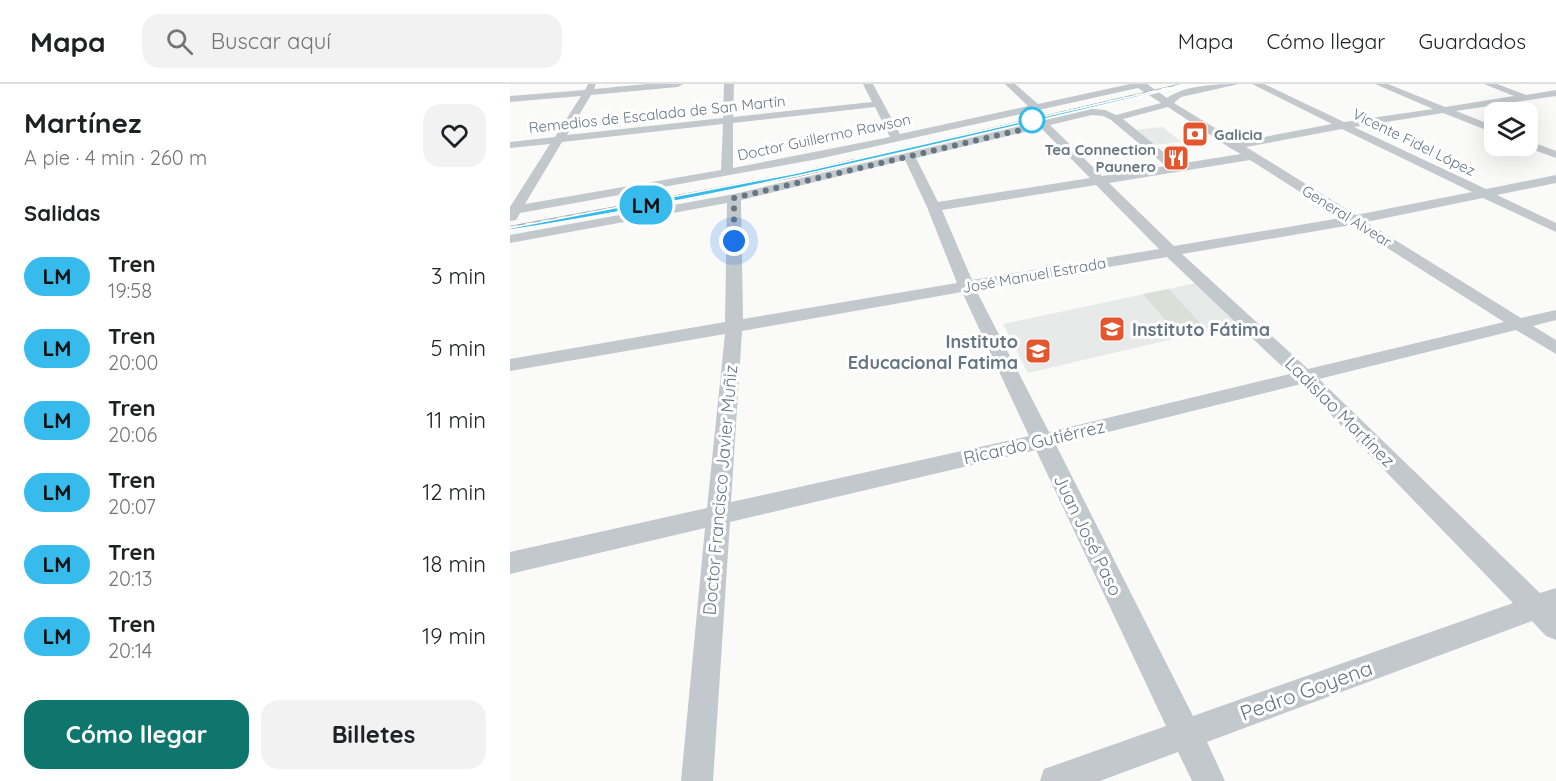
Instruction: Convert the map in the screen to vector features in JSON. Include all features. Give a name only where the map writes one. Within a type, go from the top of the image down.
[{"type":"street","points":[[510,99],[589,88],[678,84]]},
{"type":"street","points":[[727,174],[729,84]]},
{"type":"street","points":[[868,84],[897,139]]},
{"type":"street","points":[[1010,84],[1035,107]]},
{"type":"street","name":"Doctor Guillermo Rawson","points":[[511,213],[727,174],[897,139],[1140,84]]},
{"type":"street","name":"General Alvear","points":[[1140,84],[1234,146],[1556,348]]},
{"type":"street","points":[[1115,118],[1161,108],[1178,95],[1234,84]]},
{"type":"street","name":"Vicente Fidel López","points":[[1257,84],[1556,228]]},
{"type":"street","points":[[1380,84],[1484,126]]},
{"type":"street","points":[[1489,84],[1546,104]]},
{"type":"street","points":[[511,213],[589,88]]},
{"type":"street","points":[[1234,146],[1346,125],[1556,93]]},
{"type":"street","name":"Remedios de Escalada de San Martín","points":[[510,145],[878,104]]},
{"type":"street","points":[[510,239],[734,198],[910,158],[1099,111],[1115,118],[1176,168]]},
{"type":"street","name":"Ladislao Martínez","points":[[1044,124],[1170,251],[1549,611]]},
{"type":"street","points":[[1538,148],[1556,155]]},
{"type":"street","points":[[934,207],[1251,156]]},
{"type":"street","name":"Juan José Paso","points":[[910,158],[934,207],[967,287],[1209,781]]},
{"type":"street","name":"José Manuel Estrada","points":[[510,365],[1353,220],[1556,179]]},
{"type":"street","name":"Doctor Francisco Javier Muñiz","points":[[698,781],[734,327],[734,198]]},
{"type":"street","name":"Ricardo Gutiérrez","points":[[510,563],[1042,441],[1556,315]]},
{"type":"street","name":"Pedro Goyena","points":[[1056,781],[1186,733],[1549,611]]},
{"type":"shaded area","points":[[1162,127],[1182,142],[1154,145],[1135,130]]},
{"type":"shaded area","name":"Instituto Fátima","points":[[1196,283],[1237,324],[1028,373],[1003,324]]},
{"type":"shaded area","points":[[1169,289],[1207,331],[1180,337],[1143,294]]},
{"type":"railway","points":[[848,163],[1185,84]]},
{"type":"railway","points":[[510,228],[797,175],[855,161]]},
{"type":"train","name":"LM","points":[[510,228],[797,175],[1184,84]]},
{"type":"place","name":"Galicia","points":[[1195,134]]},
{"type":"place","name":"Tea Connection Paunero","points":[[1176,158]]},
{"type":"place","name":"Instituto Fátima","points":[[1112,329]]},
{"type":"place","name":"Instituto Educacional Fatima","points":[[1038,351]]},
{"type":"route","points":[[734,241],[734,198],[1029,128],[1032,120]]}]
